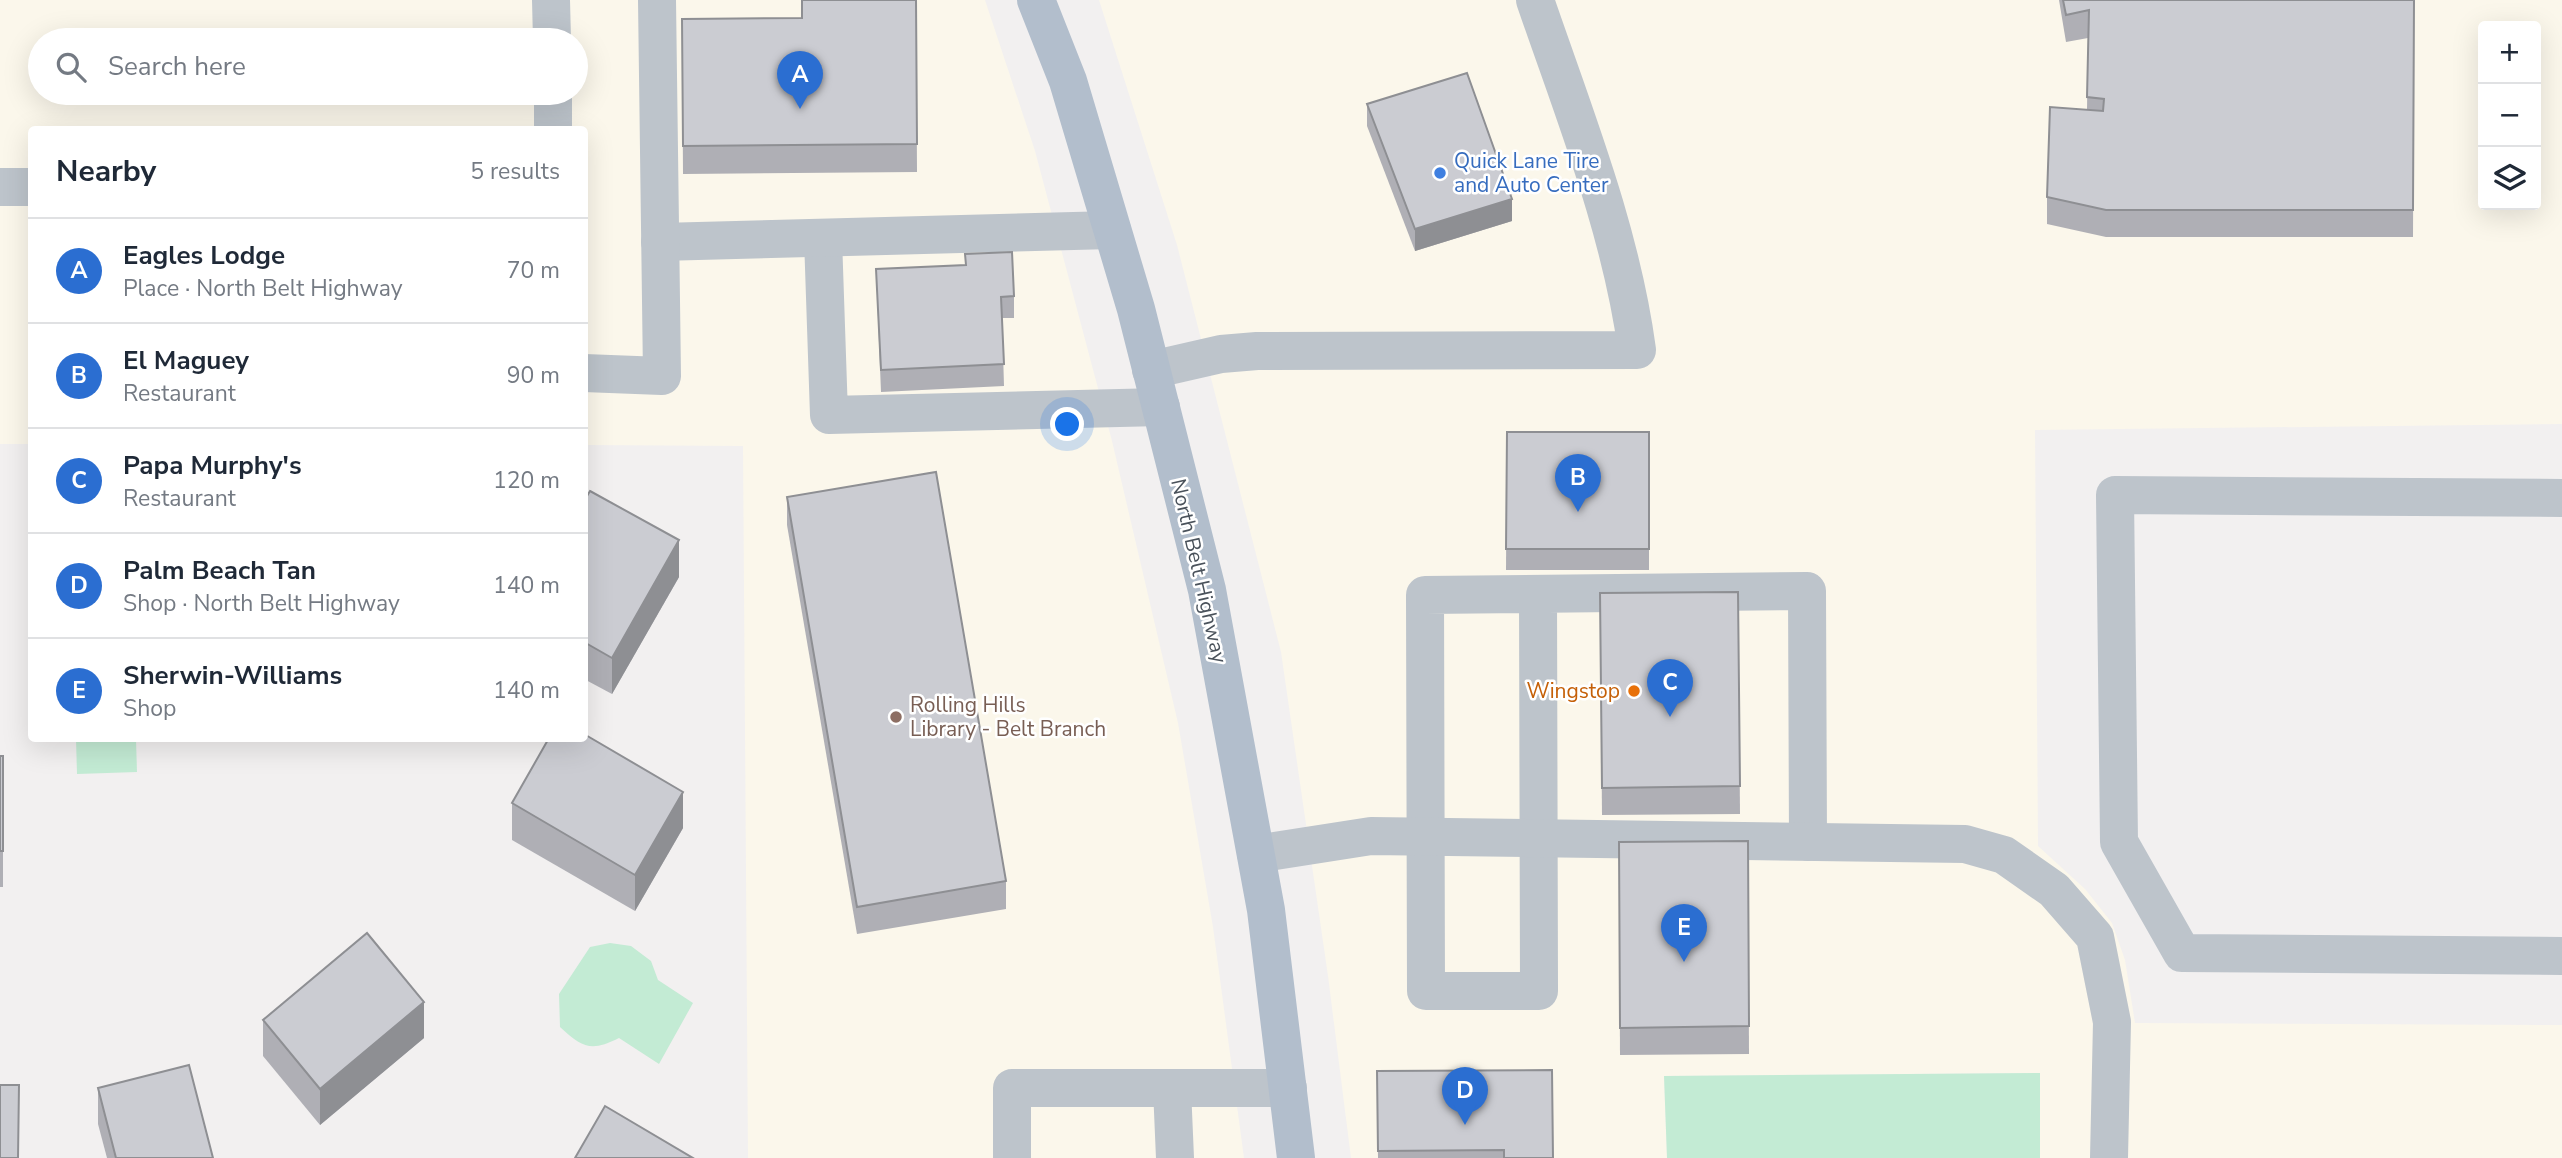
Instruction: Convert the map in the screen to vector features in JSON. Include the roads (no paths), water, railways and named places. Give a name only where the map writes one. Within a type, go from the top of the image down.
[{"type":"main road","name":"North Belt Highway","points":[[1036,0],[1068,81],[1112,230],[1161,407],[1207,590],[1266,910],[1296,1158]]},
{"type":"lane","points":[[551,0],[552,28]]},
{"type":"lane","points":[[588,373],[662,376],[657,0]]},
{"type":"lane","points":[[1151,370],[1221,354],[1257,351],[1637,350],[1631,307],[1590,162],[1535,0]]},
{"type":"lane","points":[[553,105],[554,126]]},
{"type":"lane","points":[[0,187],[28,187]]},
{"type":"lane","points":[[660,242],[1112,230]]},
{"type":"lane","points":[[823,238],[829,415],[1161,407]]},
{"type":"lane","points":[[2562,498],[2115,495],[2119,842],[2182,953],[2562,956]]},
{"type":"lane","points":[[1538,594],[1539,991],[1426,991],[1425,595],[1538,594],[1807,592],[1808,842]]},
{"type":"lane","points":[[1256,854],[1371,836],[1424,836],[1965,844],[2004,855],[2054,890],[2095,937],[2112,1023],[2109,1158]]},
{"type":"lane","points":[[1013,1158],[1012,1088],[1288,1088]]},
{"type":"lane","points":[[1172,1088],[1175,1158]]},
{"type":"place","name":"Eagles Lodge","points":[[800,109]]},
{"type":"place","name":"Quick Lane Tire and Auto Center","points":[[1440,173]]},
{"type":"place","name":"El Maguey","points":[[1578,512]]},
{"type":"place","name":"Wingstop","points":[[1634,691]]},
{"type":"place","name":"Rolling Hills Library - Belt Branch","points":[[896,717]]},
{"type":"place","name":"Papa Murphy's","points":[[1670,717]]},
{"type":"place","name":"Sherwin-Williams","points":[[1684,962]]},
{"type":"place","name":"Palm Beach Tan","points":[[1465,1125]]}]
